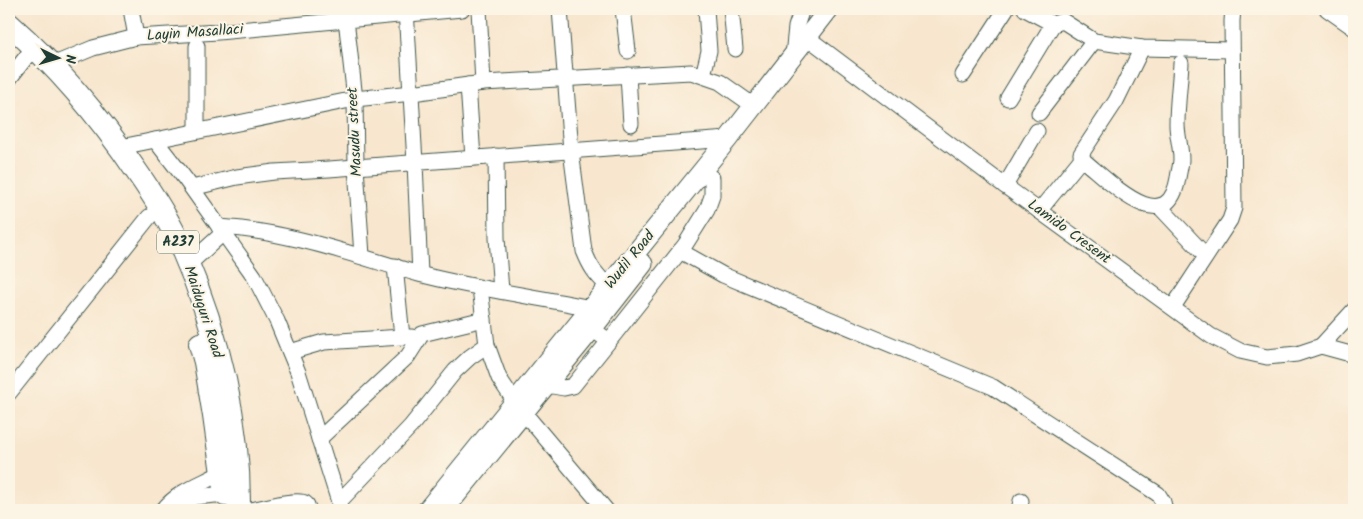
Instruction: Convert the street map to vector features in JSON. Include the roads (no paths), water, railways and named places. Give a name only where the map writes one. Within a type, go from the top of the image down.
[{"type":"highway","name":"Maiduguri Road","points":[[9,24],[23,50],[36,68],[79,114],[116,163],[149,216],[169,257],[195,327],[205,362],[230,505]]},
{"type":"highway","name":"Maiduguri Road","points":[[23,50],[52,65],[84,100],[121,147],[153,195],[180,245],[200,294],[228,393],[237,447],[230,505]]},
{"type":"main road","name":"Wudil Road","points":[[428,510],[520,407],[547,385],[592,329],[712,178],[812,42],[829,9]]},
{"type":"main road","name":"Wudil Road","points":[[444,510],[608,286],[793,57],[812,42],[844,9]]},
{"type":"street","points":[[132,9],[136,37]]},
{"type":"street","name":"Layin Masallaci","points":[[52,65],[93,48],[136,37],[218,32],[345,14],[462,9]]},
{"type":"street","points":[[473,158],[479,9]]},
{"type":"street","points":[[560,9],[571,151],[584,251],[598,277],[608,286]]},
{"type":"street","points":[[623,9],[628,51]]},
{"type":"street","points":[[704,75],[710,51],[706,9]]},
{"type":"street","points":[[732,9],[735,49]]},
{"type":"street","points":[[793,57],[796,27],[802,9]]},
{"type":"street","points":[[963,75],[1006,9]]},
{"type":"street","points":[[1025,9],[1053,24]]},
{"type":"street","points":[[1173,307],[1230,220],[1234,208],[1233,9]]},
{"type":"street","points":[[1327,9],[1354,28]]},
{"type":"street","points":[[406,11],[416,163],[420,274]]},
{"type":"street","name":"Masudu street","points":[[345,14],[355,99],[356,167],[362,256]]},
{"type":"street","points":[[1008,98],[1053,24],[1063,21],[1094,41],[1142,48],[1232,50]]},
{"type":"street","points":[[1039,113],[1094,41]]},
{"type":"street","name":"Lamido Cresent","points":[[812,42],[1211,336],[1240,351],[1267,357],[1297,354],[1321,346]]},
{"type":"street","points":[[197,46],[197,130]]},
{"type":"street","points":[[1039,211],[1082,158],[1083,150],[1116,101],[1142,48]]},
{"type":"street","points":[[9,79],[23,50]]},
{"type":"street","points":[[1082,158],[1124,195],[1142,204],[1160,206],[1167,204],[1176,191],[1181,160],[1177,126],[1181,63]]},
{"type":"street","points":[[121,147],[355,99],[476,84],[690,72],[704,75],[720,82],[754,106]]},
{"type":"street","points":[[628,75],[631,124]]},
{"type":"street","points":[[1005,186],[1038,130]]},
{"type":"street","points":[[192,188],[237,177],[274,172],[728,139]]},
{"type":"street","points":[[155,140],[192,188],[254,276],[277,321],[290,352],[320,439],[340,506]]},
{"type":"street","points":[[496,156],[497,238],[501,291]]},
{"type":"street","points":[[547,385],[564,388],[572,386],[609,341],[680,251],[707,210],[712,196],[712,178]]},
{"type":"street","points":[[1160,206],[1206,256]]},
{"type":"street","points":[[9,394],[149,216]]},
{"type":"street","points":[[188,265],[221,230],[252,230],[362,256],[420,274],[480,288],[591,308]]},
{"type":"street","points":[[680,251],[723,275],[993,387],[1158,494],[1165,510]]},
{"type":"street","points":[[645,261],[662,274]]},
{"type":"street","points":[[395,266],[402,337]]},
{"type":"street","points":[[480,288],[487,345],[499,378],[520,407],[606,510]]},
{"type":"street","points":[[1354,310],[1321,346],[1354,355]]},
{"type":"street","points":[[320,439],[408,356],[420,337],[426,333],[484,319]]},
{"type":"street","points":[[592,329],[609,341]]},
{"type":"street","points":[[290,352],[324,342],[420,337]]},
{"type":"street","points":[[340,506],[411,426],[455,371],[487,345]]},
{"type":"street","points":[[164,510],[170,502],[184,491],[223,472]]},
{"type":"street","points":[[164,510],[195,497],[230,505]]},
{"type":"street","points":[[251,510],[295,502],[304,502],[308,505],[308,510]]}]
